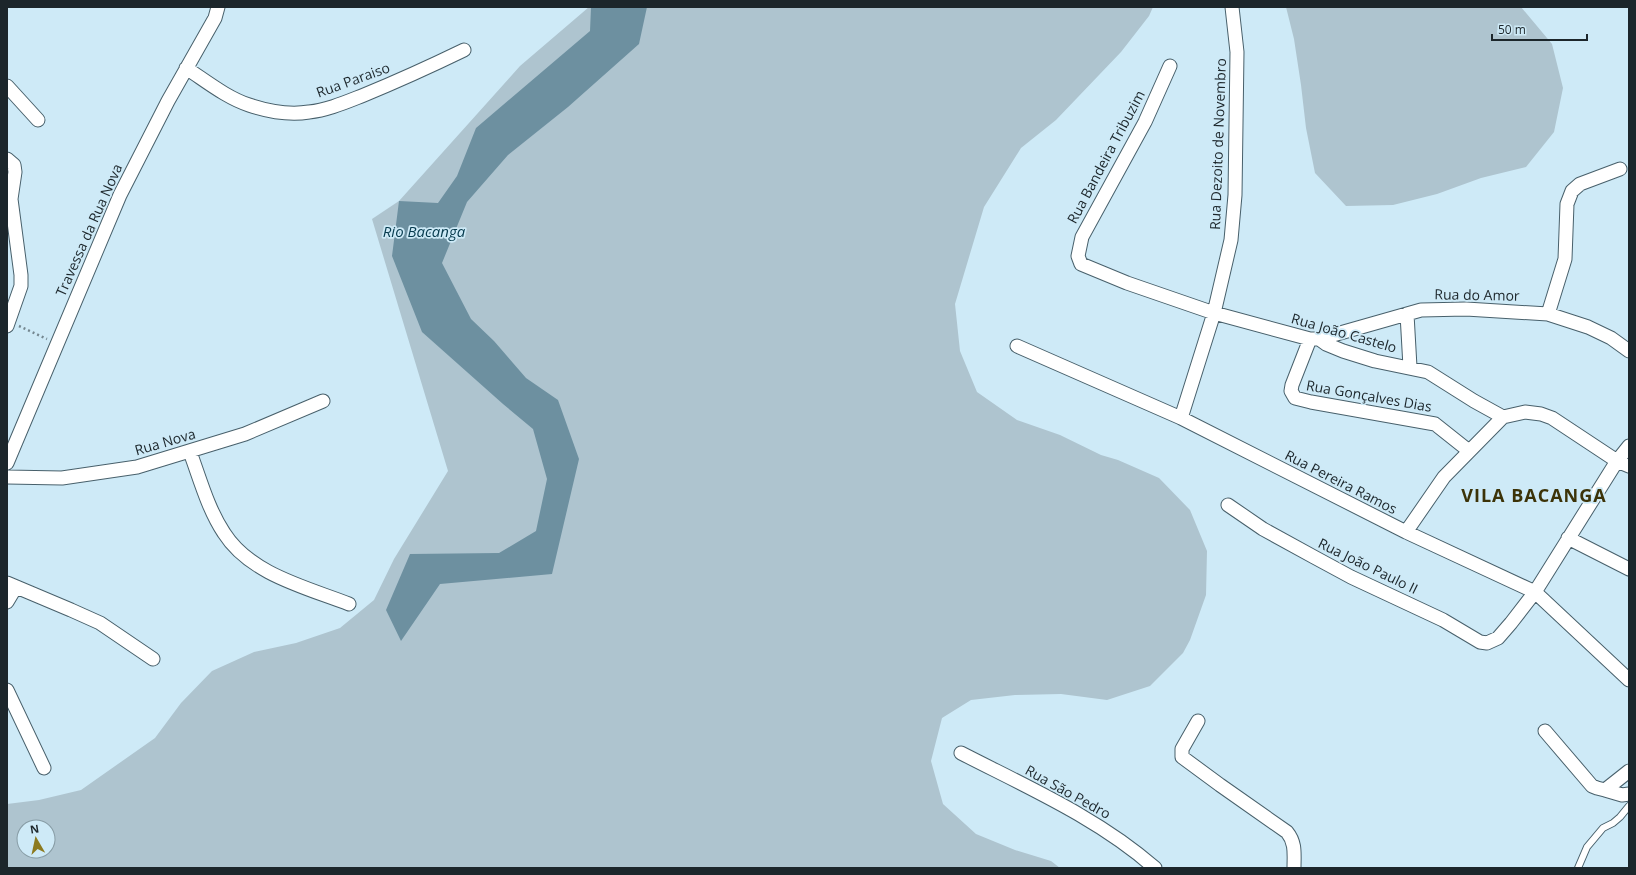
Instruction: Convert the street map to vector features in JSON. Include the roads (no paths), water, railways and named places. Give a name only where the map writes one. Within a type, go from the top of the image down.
[{"type":"street","name":"Rua Dezoito de Novembro","points":[[1181,418],[1214,313],[1232,240],[1235,195],[1237,52],[1232,7]]},
{"type":"street","name":"Travessa da Rua Nova","points":[[7,463],[120,195],[168,101],[217,12]]},
{"type":"street","name":"Rua Paraiso","points":[[186,68],[247,105],[283,112],[308,112],[336,106],[411,76],[464,50]]},
{"type":"street","name":"Rua Bandeira Tribuzim","points":[[1081,264],[1078,256],[1082,237],[1145,122],[1170,66]]},
{"type":"street","points":[[9,92],[38,120]]},
{"type":"street","points":[[7,159],[14,165],[16,172],[11,199],[21,275],[20,286],[8,323]]},
{"type":"street","points":[[1548,314],[1565,259],[1567,204],[1572,191],[1580,184],[1620,169]]},
{"type":"street","name":"Rua João Castelo","points":[[1081,264],[1127,283],[1214,313],[1314,339],[1343,351],[1375,360],[1428,372],[1474,401],[1503,417]]},
{"type":"street","name":"Rua do Amor","points":[[1314,339],[1421,310],[1466,308],[1548,314],[1588,327],[1610,338],[1629,351]]},
{"type":"street","points":[[1407,314],[1410,367]]},
{"type":"street","name":"Rua Gonçalves Dias","points":[[1314,339],[1292,385],[1291,391],[1295,398],[1435,424],[1468,451]]},
{"type":"street","name":"Rua Pereira Ramos","points":[[1017,346],[1181,418],[1406,532],[1535,592],[1629,680]]},
{"type":"street","name":"Rua Nova","points":[[7,477],[62,478],[137,467],[245,434],[323,401]]},
{"type":"street","points":[[1406,532],[1444,477],[1503,417],[1525,412],[1541,414],[1552,418],[1617,460],[1629,466]]},
{"type":"street","points":[[1535,592],[1617,460],[1629,446]]},
{"type":"street","points":[[190,452],[215,518],[234,547],[248,560],[270,573],[349,604]]},
{"type":"street","name":"Rua João Paulo II","points":[[1228,505],[1263,529],[1314,558],[1442,620],[1480,642],[1487,643],[1498,638],[1535,592]]},
{"type":"street","points":[[1568,538],[1629,569]]},
{"type":"street","points":[[7,602],[12,585],[100,623],[153,659]]},
{"type":"street","points":[[7,690],[44,768]]},
{"type":"street","points":[[1198,721],[1182,749],[1182,757],[1287,832],[1292,838],[1294,848],[1294,868]]},
{"type":"street","points":[[1545,731],[1592,786],[1622,795],[1629,794]]},
{"type":"street","name":"Rua São Pedro","points":[[961,753],[1060,804],[1105,830],[1133,848],[1155,868]]},
{"type":"street","points":[[1605,790],[1629,771]]},
{"type":"lane","name":"Travessa da Rua Nova","points":[[217,12],[225,7]]},
{"type":"lane","points":[[1578,868],[1587,846],[1603,828],[1620,817],[1629,806]]},
{"type":"water","name":"Rio Bacanga","points":[[591,7],[647,7],[639,44],[568,107],[508,155],[467,202],[442,263],[471,319],[494,341],[526,378],[558,400],[579,459],[552,574],[440,584],[401,641],[386,610],[410,554],[499,553],[536,531],[547,479],[533,429],[422,332],[392,256],[399,201],[438,203],[457,176],[476,128],[590,31]]},
{"type":"district","name":"VILA BACANGA","points":[[1534,496]]}]
